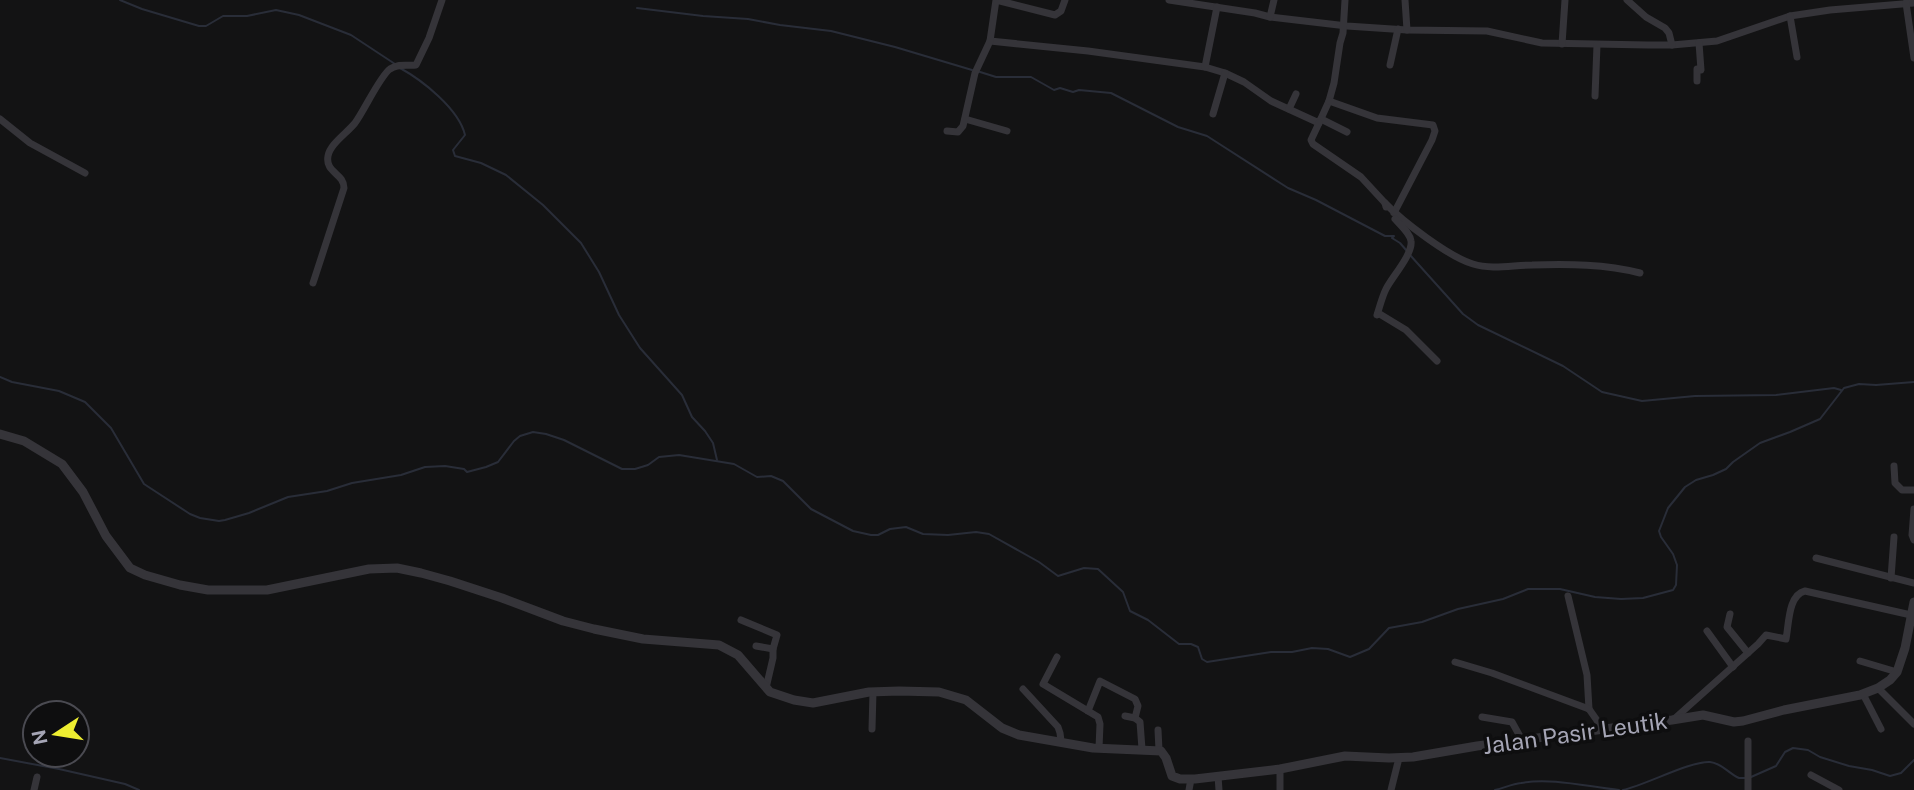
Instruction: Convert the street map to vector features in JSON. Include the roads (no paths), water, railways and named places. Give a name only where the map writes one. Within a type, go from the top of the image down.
[{"type":"street","points":[[313,283],[344,188],[341,178],[329,169],[331,147],[355,123],[386,71],[401,64],[416,65],[442,0]]},
{"type":"street","points":[[947,131],[958,132],[965,119],[975,73],[990,41],[996,0],[1055,15],[1061,12],[1065,0]]},
{"type":"street","points":[[1169,0],[1270,17],[1343,25],[1408,30],[1488,31],[1542,43],[1597,45],[1672,45],[1717,41],[1790,16],[1830,10],[1843,4],[1910,3],[1914,58]]},
{"type":"street","points":[[1270,17],[1274,0]]},
{"type":"street","points":[[1345,0],[1334,83],[1311,140],[1313,145],[1361,177],[1409,226],[1473,264],[1492,267],[1601,265],[1640,273]]},
{"type":"street","points":[[1405,0],[1408,30]]},
{"type":"street","points":[[1562,44],[1565,0]]},
{"type":"street","points":[[1627,0],[1646,17],[1665,28],[1672,45]]},
{"type":"street","points":[[1829,0],[1830,10]]},
{"type":"street","points":[[1205,67],[1217,8]]},
{"type":"street","points":[[1790,16],[1797,57]]},
{"type":"street","points":[[1390,65],[1398,29]]},
{"type":"street","points":[[990,41],[1205,67],[1225,73],[1289,109],[1347,132]]},
{"type":"street","points":[[1697,81],[1696,69],[1701,70],[1699,43]]},
{"type":"street","points":[[1595,96],[1597,45]]},
{"type":"street","points":[[1213,114],[1225,73]]},
{"type":"street","points":[[1289,109],[1296,94]]},
{"type":"street","points":[[1329,101],[1377,118],[1433,125],[1435,131],[1432,140],[1394,213]]},
{"type":"street","points":[[0,119],[30,144],[85,173]]},
{"type":"street","points":[[965,119],[1007,131]]},
{"type":"street","points":[[1385,203],[1410,236],[1412,245],[1388,285],[1378,314],[1406,330],[1437,361]]},
{"type":"street","points":[[0,434],[24,441],[62,464],[83,492],[106,536],[130,568],[193,589],[276,589],[377,569],[397,568],[502,598],[563,621],[594,629],[643,639],[719,645],[738,655],[766,688],[776,695],[813,703],[873,692],[930,691],[966,699],[1007,731],[1099,748],[1159,750],[1158,730]]},
{"type":"street","points":[[1894,466],[1895,484],[1902,490],[1914,490]]},
{"type":"street","points":[[1914,509],[1914,540]]},
{"type":"street","points":[[1891,578],[1894,537]]},
{"type":"street","points":[[1816,558],[1914,583]]},
{"type":"street","points":[[1672,720],[1766,635],[1786,639],[1795,597],[1800,591],[1911,615]]},
{"type":"street","points":[[1568,596],[1588,680],[1589,709],[1603,729]]},
{"type":"street","points":[[1860,661],[1897,672],[1911,631],[1914,602]]},
{"type":"street","points":[[1730,614],[1727,627],[1748,653]]},
{"type":"street","points":[[741,620],[777,635],[766,688]]},
{"type":"street","points":[[1707,631],[1733,667]]},
{"type":"street","points":[[756,646],[773,649]]},
{"type":"street","points":[[1057,657],[1043,684],[1096,715],[1100,721],[1099,748]]},
{"type":"street","points":[[1455,662],[1505,677],[1589,709]]},
{"type":"street","name":"Jalan Pasir Leutik","points":[[1159,750],[1167,758],[1172,776],[1180,779],[1280,769],[1345,756],[1399,758],[1703,715],[1734,722],[1743,721],[1863,695],[1890,680],[1897,672]]},
{"type":"street","points":[[1088,711],[1100,681],[1137,701],[1135,718]]},
{"type":"street","points":[[1878,688],[1914,724]]},
{"type":"street","points":[[1023,689],[1058,727],[1061,741]]},
{"type":"street","points":[[872,729],[873,692]]},
{"type":"street","points":[[1863,695],[1881,729]]},
{"type":"street","points":[[1125,716],[1140,722],[1142,749]]},
{"type":"street","points":[[1482,717],[1512,722],[1522,740]]},
{"type":"street","points":[[1748,741],[1748,790]]},
{"type":"street","points":[[1391,790],[1399,758]]},
{"type":"street","points":[[1280,769],[1280,790]]},
{"type":"street","points":[[1811,775],[1839,790]]},
{"type":"street","points":[[1218,776],[1219,790]]},
{"type":"street","points":[[34,790],[37,777]]},
{"type":"street","points":[[1189,790],[1191,779]]},
{"type":"waterway","points":[[120,0],[199,26],[206,26],[223,16],[247,16],[276,10],[299,15],[351,35],[395,64]]},
{"type":"waterway","points":[[637,8],[748,19],[831,31],[972,70]]},
{"type":"waterway","points":[[400,68],[429,88],[455,115],[465,135],[453,150],[455,156],[481,163],[506,175],[543,205],[581,243],[599,272],[619,315],[640,348],[682,395],[692,417],[713,443],[717,460]]},
{"type":"waterway","points":[[977,71],[996,77],[1031,77],[1054,90],[1060,88],[1073,92],[1079,90],[1111,93],[1178,127],[1207,136],[1288,188],[1385,236],[1394,236],[1392,238],[1407,251]]},
{"type":"waterway","points":[[1410,255],[1463,314],[1478,325],[1563,366],[1602,392],[1642,401],[1695,396],[1776,395],[1834,388],[1841,390]]},
{"type":"waterway","points":[[0,377],[59,391],[85,402],[111,428],[144,484],[200,518],[225,520],[288,497],[401,475],[425,467],[445,466],[464,469],[467,472],[498,462],[514,441],[533,432],[564,440],[622,469],[635,469],[648,465],[659,457],[679,455],[734,464],[757,477],[771,476],[783,481],[811,509],[853,531],[878,535],[890,529],[906,527],[923,534],[989,534],[1058,576],[1084,568],[1098,569],[1123,592],[1130,611],[1148,620],[1179,644],[1198,647],[1202,659],[1207,662],[1312,648],[1328,649],[1350,657],[1369,649],[1389,628],[1422,622],[1458,609],[1503,599],[1528,589],[1560,589],[1595,597],[1621,599],[1643,598],[1673,590],[1676,585],[1677,565],[1659,531],[1668,508],[1685,487],[1726,469],[1760,443],[1820,419],[1844,388],[1859,384],[1914,382]]},
{"type":"waterway","points":[[1751,777],[1776,766],[1785,752],[1793,748],[1808,750],[1820,757],[1890,776],[1901,773],[1914,760]]},
{"type":"waterway","points":[[0,758],[125,784],[139,790]]},
{"type":"waterway","points":[[1623,790],[1680,769],[1710,762],[1722,766],[1739,778],[1746,778]]},
{"type":"waterway","points":[[1495,790],[1533,781],[1619,790]]}]
